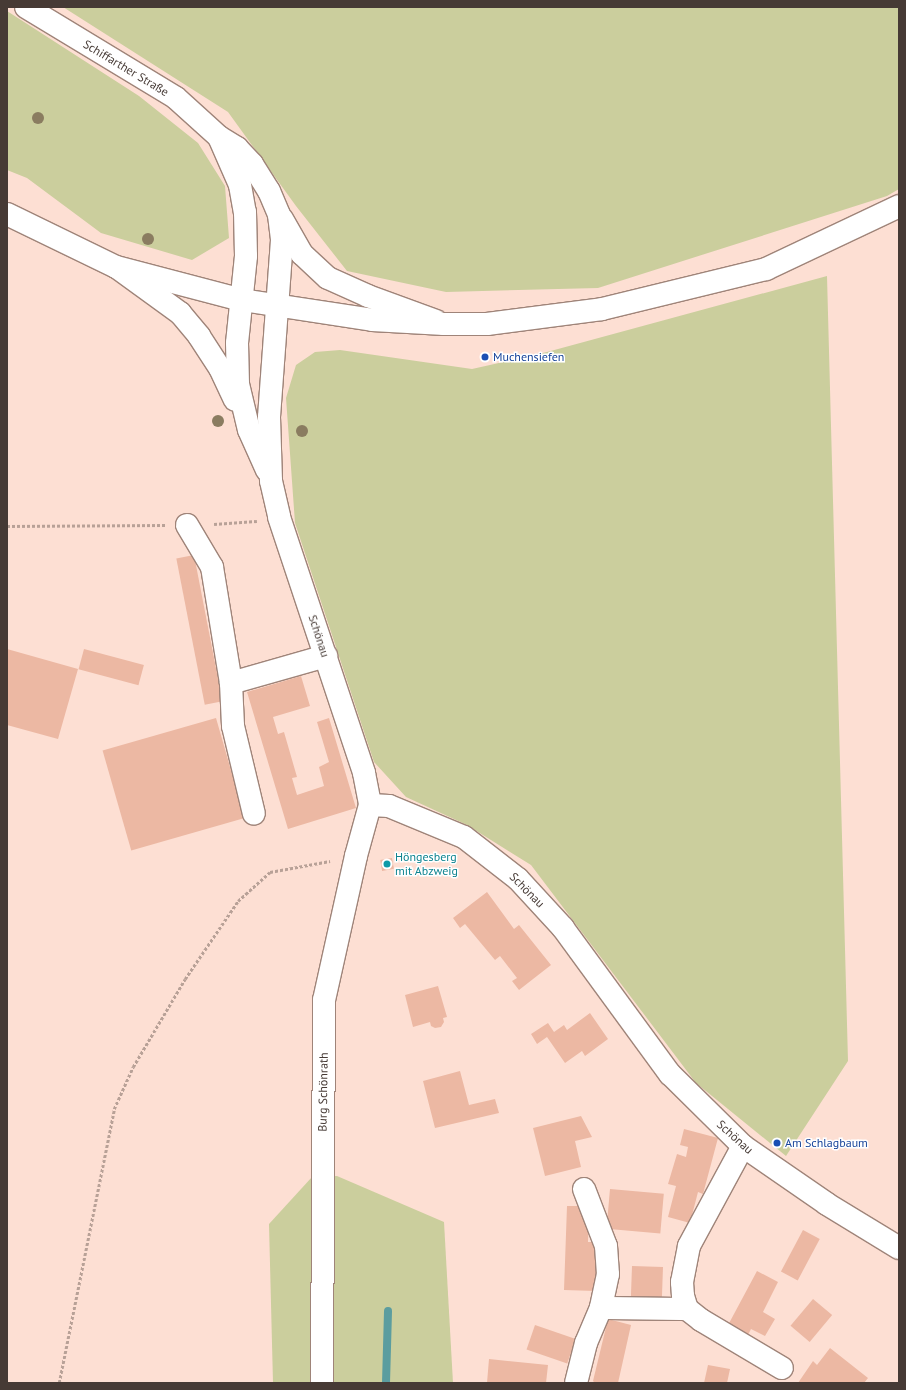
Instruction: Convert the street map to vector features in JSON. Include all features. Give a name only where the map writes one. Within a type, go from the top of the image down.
[{"type":"street","name":"Schiffarther Straße","points":[[26,7],[176,98],[219,137],[237,148],[252,164],[269,191],[279,215],[282,240],[278,307]]},
{"type":"street","name":"Schiffarther Straße","points":[[219,137],[240,185],[245,212],[246,256],[242,300]]},
{"type":"street","points":[[7,214],[116,266],[242,300],[278,307],[372,320],[444,324],[487,324],[602,309],[766,269],[899,206]]},
{"type":"street","points":[[279,215],[302,254],[328,278],[368,296],[444,324]]},
{"type":"street","points":[[116,266],[180,313],[200,336],[220,368],[249,430]]},
{"type":"street","name":"Schönau","points":[[242,300],[237,344],[238,384],[249,430],[271,481]]},
{"type":"street","name":"Schönau","points":[[278,307],[269,417],[271,481],[279,517],[364,773],[370,806],[389,806],[464,837],[518,879],[563,928],[670,1074],[743,1146],[827,1204],[899,1248]]},
{"type":"street","points":[[187,525],[212,566],[221,611],[231,683],[234,726],[254,814]]},
{"type":"street","points":[[231,683],[326,656]]},
{"type":"street","name":"Burg Schönrath","points":[[322,1383],[324,1000],[356,856],[370,806]]},
{"type":"street","points":[[743,1146],[689,1246],[682,1282],[683,1296],[687,1308],[701,1320],[782,1368]]},
{"type":"street","points":[[576,1383],[586,1343],[602,1308],[608,1274],[606,1246],[584,1189]]},
{"type":"street","points":[[602,1308],[687,1308]]},
{"type":"path","points":[[7,526],[187,525],[245,522],[279,517]]},
{"type":"path","points":[[59,1383],[114,1109],[133,1067],[185,979],[238,901],[270,872],[356,856]]},
{"type":"green space","points":[[63,7],[899,7],[899,189],[887,196],[598,288],[446,292],[347,271],[296,206],[228,112]]},
{"type":"green space","points":[[7,11],[139,96],[198,143],[225,186],[229,238],[192,260],[101,233],[27,178],[7,170]]},
{"type":"green space","points":[[827,276],[848,1061],[786,1156],[696,1083],[531,865],[467,825],[406,797],[374,762],[295,523],[286,398],[296,365],[315,352],[340,350],[472,369],[547,352]]},
{"type":"green space","points":[[337,1176],[444,1222],[453,1383],[273,1383],[269,1224],[312,1177]]},
{"type":"building","points":[[194,555],[222,701],[205,705],[176,558]]},
{"type":"building","points":[[7,649],[78,669],[58,739],[7,725]]},
{"type":"building","points":[[84,649],[144,665],[138,685],[79,669]]},
{"type":"building","points":[[301,676],[310,706],[273,717],[278,734],[284,732],[297,777],[292,778],[297,795],[324,786],[319,767],[329,762],[317,722],[329,718],[356,808],[288,829],[247,692]]},
{"type":"building","points":[[216,718],[245,818],[131,850],[103,751]]},
{"type":"building","name":"Höngesberg mit Abzweig","points":[[392,858],[394,869],[382,871],[380,860]]},
{"type":"building","points":[[487,892],[514,929],[519,925],[551,965],[519,990],[512,981],[517,978],[500,956],[495,960],[465,924],[460,928],[453,918]]},
{"type":"building","points":[[438,986],[447,1017],[443,1018],[444,1022],[441,1027],[435,1028],[431,1026],[430,1022],[413,1027],[405,995]]},
{"type":"building","points":[[590,1013],[608,1039],[585,1056],[582,1051],[565,1063],[547,1037],[537,1044],[531,1034],[548,1023],[554,1032],[564,1025],[567,1030]]},
{"type":"building","points":[[460,1071],[469,1105],[495,1099],[499,1113],[435,1128],[423,1081]]},
{"type":"building","points":[[581,1116],[592,1137],[575,1141],[581,1167],[545,1176],[533,1128]]},
{"type":"building","points":[[684,1129],[718,1138],[703,1194],[698,1192],[690,1223],[668,1217],[676,1186],[668,1184],[677,1154],[686,1157],[688,1147],[680,1145]]},
{"type":"building","points":[[610,1189],[664,1194],[660,1234],[607,1229]]},
{"type":"building","points":[[567,1206],[589,1206],[588,1242],[598,1242],[596,1291],[564,1290]]},
{"type":"building","points":[[803,1230],[820,1239],[798,1280],[781,1271]]},
{"type":"building","points":[[632,1266],[663,1267],[662,1302],[631,1301]]},
{"type":"building","points":[[757,1271],[778,1282],[763,1312],[775,1319],[765,1336],[751,1329],[747,1337],[727,1327]]},
{"type":"building","points":[[813,1299],[832,1315],[810,1342],[791,1326]]},
{"type":"building","points":[[608,1319],[631,1325],[618,1383],[595,1383],[593,1381]]},
{"type":"building","points":[[535,1325],[576,1339],[567,1364],[527,1350]]},
{"type":"building","points":[[830,1348],[868,1378],[864,1383],[798,1383],[813,1361],[817,1365]]},
{"type":"building","points":[[489,1359],[548,1365],[546,1383],[487,1383]]},
{"type":"building","points":[[708,1365],[730,1369],[727,1383],[704,1383]]},
{"type":"waterway","points":[[386,1383],[388,1311]]},
{"type":"place","name":"Muchensiefen","points":[[485,357]]},
{"type":"place","name":"Höngesberg mit Abzweig","points":[[387,864]]},
{"type":"place","name":"Am Schlagbaum","points":[[777,1143]]}]
